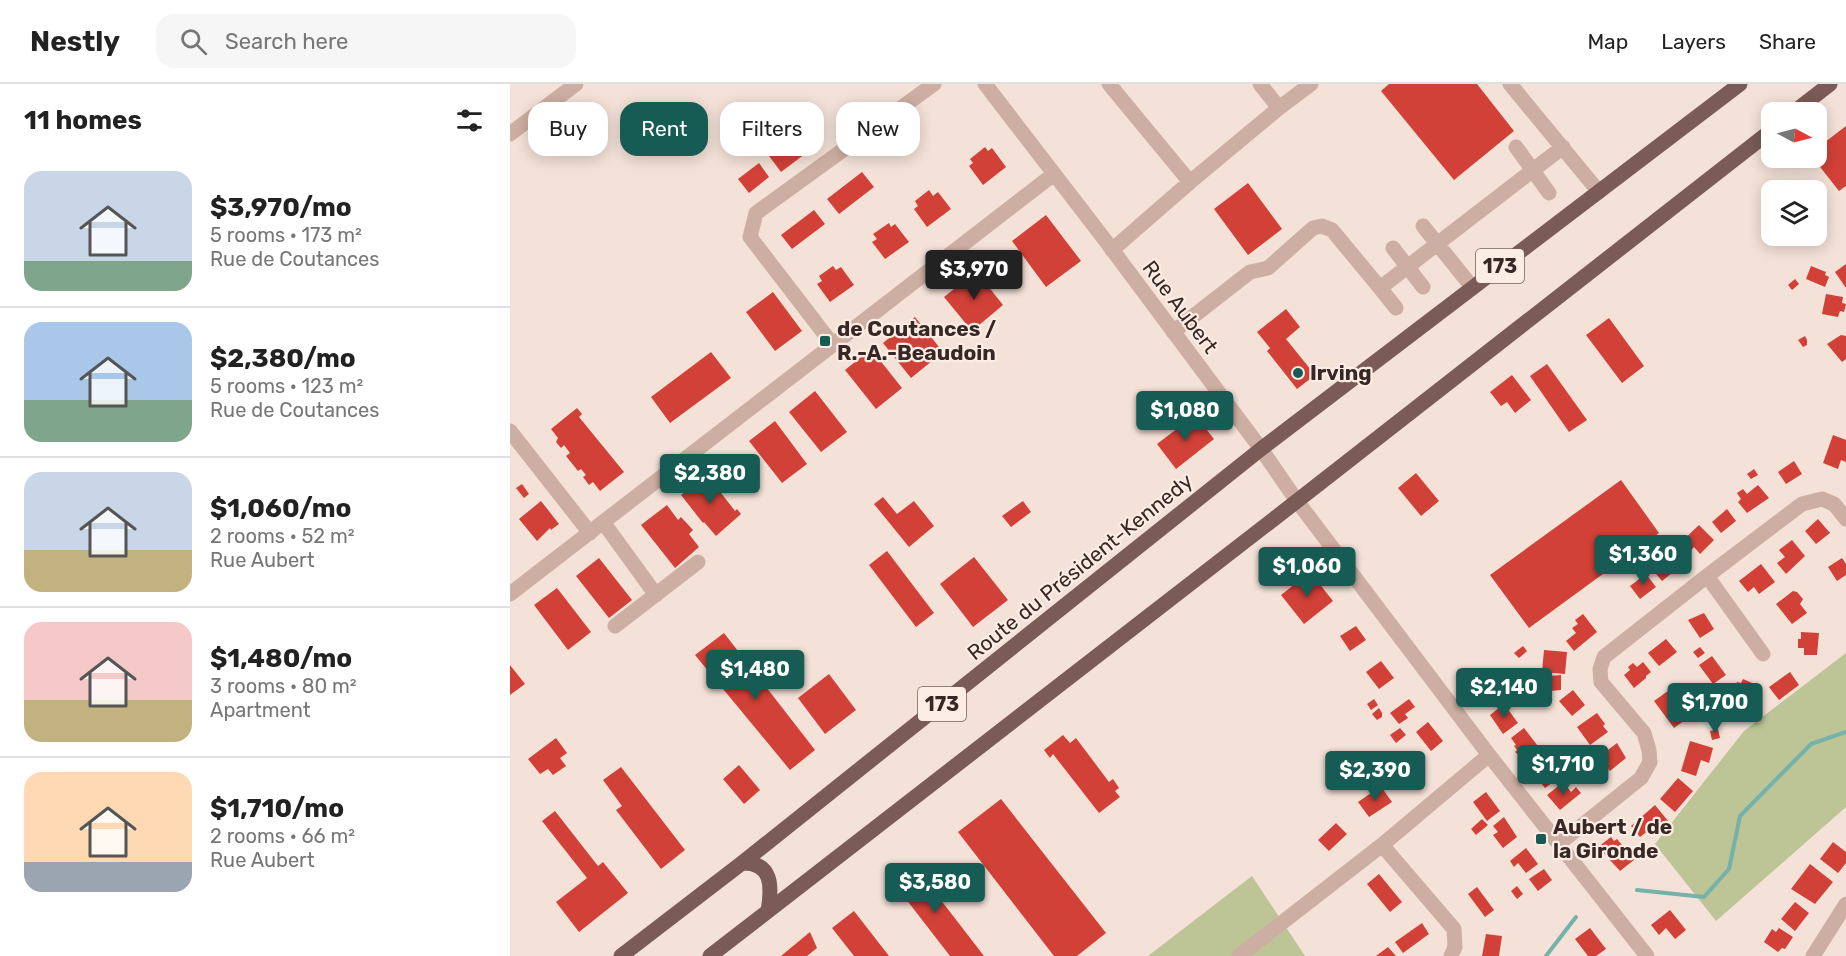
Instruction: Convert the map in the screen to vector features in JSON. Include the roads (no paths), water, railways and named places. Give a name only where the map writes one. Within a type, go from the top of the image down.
[{"type":"main road","name":"Route du Président-Kennedy","points":[[621,956],[742,863],[1261,449],[1740,84]]},
{"type":"main road","points":[[1807,102],[1830,84]]},
{"type":"main road","name":"173","points":[[710,956],[1761,139]]},
{"type":"main road","points":[[742,863],[754,862],[764,869],[770,888],[768,911]]},
{"type":"street","points":[[510,134],[576,84]]},
{"type":"street","points":[[833,345],[750,237],[756,213],[934,84]]},
{"type":"street","name":"Rue Aubert","points":[[985,84],[1112,250],[1261,449],[1297,501],[1489,755],[1647,956]]},
{"type":"street","points":[[1109,84],[1190,182]]},
{"type":"street","points":[[1260,84],[1280,108]]},
{"type":"street","points":[[1112,250],[1190,182],[1311,84]]},
{"type":"street","points":[[1510,84],[1599,192]]},
{"type":"street","points":[[1516,147],[1549,193]]},
{"type":"street","points":[[1380,288],[1563,147]]},
{"type":"street","points":[[510,594],[1054,174]]},
{"type":"street","points":[[1173,332],[1250,272],[1268,268],[1313,228],[1322,226],[1332,230],[1396,308]]},
{"type":"street","points":[[1424,226],[1472,287]]},
{"type":"street","points":[[1393,248],[1423,287]]},
{"type":"street","points":[[510,431],[590,533]]},
{"type":"street","points":[[1560,843],[1641,778],[1650,762],[1644,733],[1601,682],[1600,669],[1604,657],[1802,504],[1822,499],[1834,504],[1846,519]]},
{"type":"street","points":[[603,522],[656,595]]},
{"type":"street","points":[[615,626],[698,562]]},
{"type":"street","points":[[1707,576],[1763,654]]},
{"type":"street","points":[[1239,956],[1382,845],[1489,755]]},
{"type":"street","points":[[1382,845],[1454,929],[1455,947],[1451,956]]},
{"type":"street","points":[[1814,956],[1846,904]]},
{"type":"waterway","points":[[1637,890],[1704,897],[1729,869],[1740,816],[1811,744],[1846,732]]},
{"type":"waterway","points":[[1546,956],[1576,917]]},
{"type":"place","name":"de Coutances / R.-A.-Beaudoin","points":[[825,341]]},
{"type":"place","name":"Irving","points":[[1298,373]]},
{"type":"place","name":"Aubert / de la Gironde","points":[[1541,839]]}]
